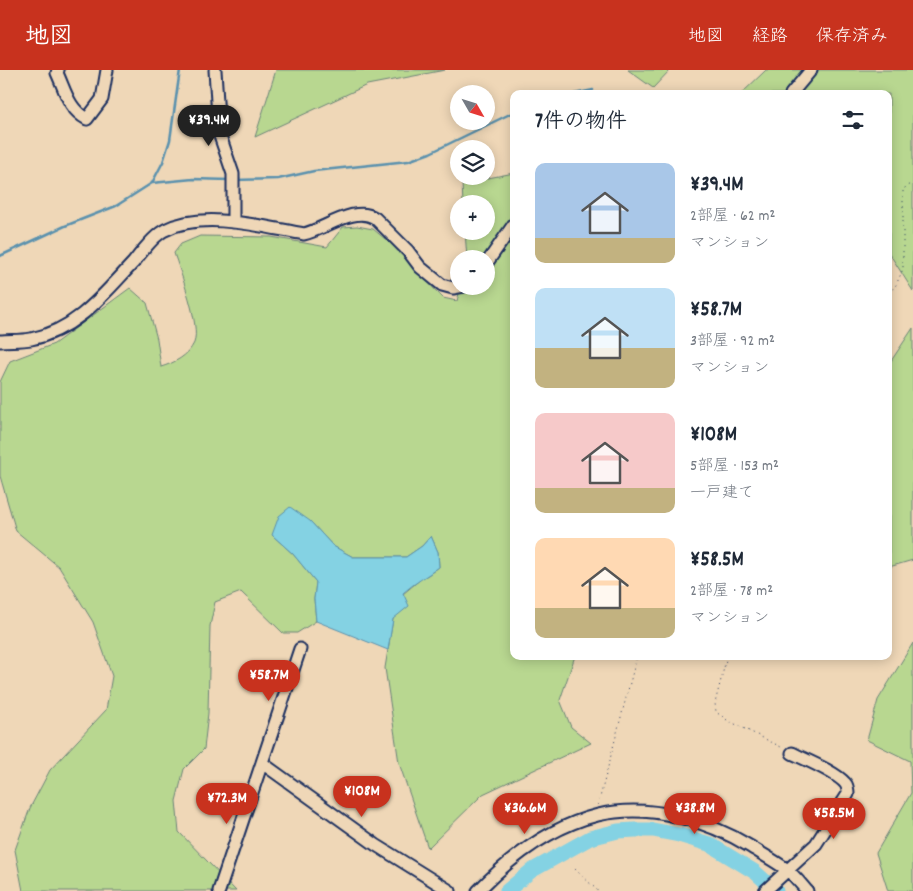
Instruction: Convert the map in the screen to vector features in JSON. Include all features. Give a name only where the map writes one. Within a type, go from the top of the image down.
[{"type":"street","points":[[58,70],[72,108],[79,115],[87,119],[102,99],[107,70]]},
{"type":"street","points":[[215,70],[219,133],[233,174],[233,222]]},
{"type":"street","points":[[795,90],[811,70]]},
{"type":"street","points":[[0,341],[30,339],[58,330],[72,323],[97,302],[162,231],[196,222],[233,222],[304,234],[314,232],[335,221],[360,214],[370,215],[408,251],[420,267],[442,284],[450,287]]},
{"type":"street","points":[[495,251],[510,230]]},
{"type":"street","points":[[219,891],[300,649]]},
{"type":"street","points":[[765,891],[816,844],[848,794],[845,782],[834,774],[792,753]]},
{"type":"street","points":[[262,763],[376,845],[450,891]]},
{"type":"street","points":[[478,891],[495,873],[522,851],[560,829],[596,815],[647,811],[688,818],[730,834],[784,872],[807,891]]},
{"type":"path","points":[[892,290],[903,269],[903,189],[913,182]]},
{"type":"path","points":[[596,815],[636,660]]},
{"type":"path","points":[[726,660],[715,703],[716,712],[727,720],[792,753]]},
{"type":"path","points":[[575,868],[598,891]]},
{"type":"green space","points":[[276,70],[445,70],[367,85],[255,137]]},
{"type":"green space","points":[[628,70],[670,70],[653,88]]},
{"type":"green space","points":[[766,70],[913,70],[913,291],[892,258],[892,90],[745,90]]},
{"type":"green space","points":[[510,174],[510,660],[574,660],[560,700],[571,727],[591,743],[483,794],[428,848],[399,763],[385,668],[393,619],[403,594],[439,567],[438,552],[431,536],[422,546],[406,557],[353,557],[333,546],[310,521],[272,535],[293,554],[316,582],[314,599],[316,621],[297,633],[283,633],[241,592],[215,602],[210,626],[208,713],[204,749],[184,769],[176,801],[179,832],[236,891],[23,891],[15,850],[30,808],[50,770],[106,710],[112,676],[93,622],[59,567],[16,531],[0,476],[0,382],[10,361],[54,344],[130,288],[147,303],[157,339],[161,367],[180,358],[188,352],[194,343],[195,324],[189,298],[174,253],[181,244],[200,236],[271,237],[327,247],[343,227],[357,226],[373,229],[390,243],[443,298],[457,301],[459,295],[495,295],[495,250],[466,250],[466,240],[495,240],[495,195],[463,195],[462,185],[495,185],[495,177]]},
{"type":"green space","points":[[913,328],[913,560],[892,566],[892,360]]},
{"type":"green space","points":[[913,643],[913,891],[888,891],[876,853],[911,793],[910,761],[867,740],[878,700]]},
{"type":"water","points":[[290,507],[310,521],[333,546],[353,557],[406,557],[422,546],[431,536],[438,552],[439,567],[403,593],[409,606],[393,619],[388,650],[316,621],[314,599],[316,582],[293,554],[272,535],[279,516]]},
{"type":"waterway","points":[[0,256],[65,226],[116,206],[152,183],[163,162],[170,140],[180,70]]},
{"type":"waterway","points":[[235,180],[278,179],[314,171],[408,161],[430,153],[510,114]]},
{"type":"waterway","points":[[152,183],[193,179],[230,180]]},
{"type":"waterway","points":[[507,891],[531,871],[590,838],[618,831],[635,830],[653,830],[709,844],[755,872],[776,891]]}]
